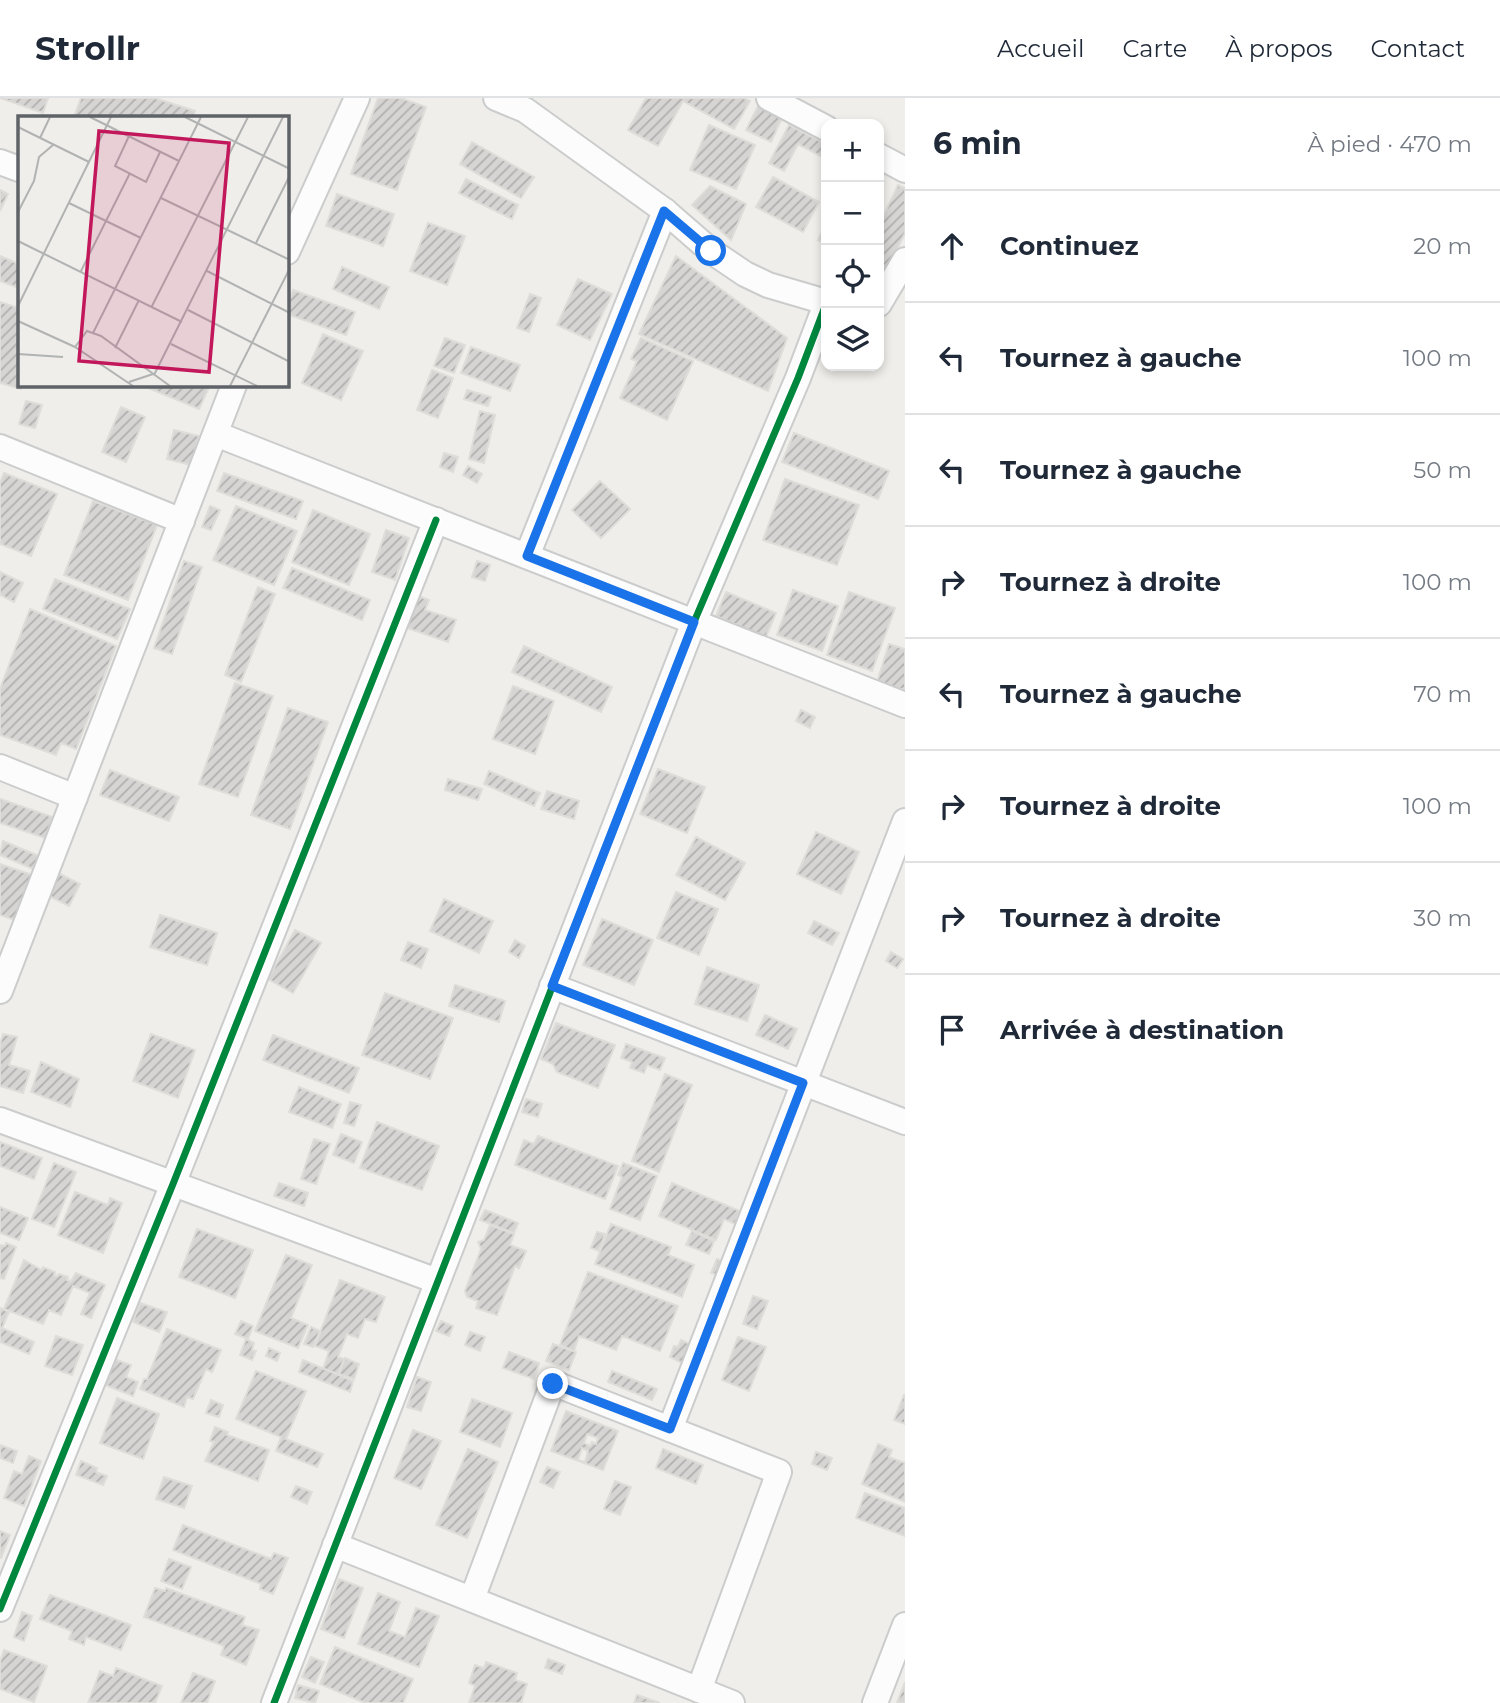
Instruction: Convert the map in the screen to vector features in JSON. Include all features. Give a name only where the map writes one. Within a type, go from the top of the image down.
[{"type":"street","points":[[289,248],[357,98]]},
{"type":"street","points":[[496,98],[525,110],[664,211],[711,251],[746,274],[768,285],[821,301]]},
{"type":"street","points":[[769,98],[821,125]]},
{"type":"street","points":[[884,159],[905,170]]},
{"type":"street","points":[[0,162],[18,169]]},
{"type":"street","points":[[527,556],[664,211]]},
{"type":"street","points":[[884,296],[905,260]]},
{"type":"street","points":[[274,1703],[694,622],[798,378],[824,308]]},
{"type":"street","points":[[0,991],[233,387]]},
{"type":"street","points":[[216,434],[905,705]]},
{"type":"street","points":[[0,447],[182,521]]},
{"type":"street","points":[[0,1609],[173,1184],[436,520]]},
{"type":"street","points":[[0,767],[75,797]]},
{"type":"street","points":[[670,1429],[905,821]]},
{"type":"street","points":[[552,986],[905,1122]]},
{"type":"street","points":[[0,1120],[437,1281]]},
{"type":"street","points":[[472,1599],[553,1384],[779,1472],[699,1690]]},
{"type":"street","points":[[335,1545],[732,1703]]},
{"type":"street","points":[[875,1703],[905,1625]]},
{"type":"building","points":[[0,98],[48,98],[43,113]]},
{"type":"building","points":[[81,98],[155,98],[195,111],[193,116],[74,116]]},
{"type":"building","points":[[378,98],[401,98],[426,107],[397,190],[351,174]]},
{"type":"building","points":[[646,98],[744,98],[750,101],[734,129],[683,101],[658,146],[628,130]]},
{"type":"building","points":[[758,106],[782,118],[771,142],[746,130]]},
{"type":"building","points":[[709,125],[755,145],[736,189],[690,170]]},
{"type":"building","points":[[789,125],[821,141],[821,156],[798,144],[784,171],[769,163]]},
{"type":"building","points":[[472,142],[534,177],[521,198],[460,164]]},
{"type":"building","points":[[773,177],[819,202],[803,232],[756,207]]},
{"type":"building","points":[[466,179],[518,205],[512,219],[459,193]]},
{"type":"building","points":[[898,185],[905,188],[905,233],[884,277],[884,245],[884,214]]},
{"type":"building","points":[[710,186],[746,204],[731,240],[692,205]]},
{"type":"building","points":[[0,190],[8,194],[0,211]]},
{"type":"building","points":[[337,194],[394,214],[383,246],[326,226]]},
{"type":"building","points":[[428,223],[465,236],[447,285],[410,271]]},
{"type":"building","points":[[0,256],[18,264],[18,288],[0,281]]},
{"type":"building","points":[[676,256],[787,338],[768,391],[639,334]]},
{"type":"building","points":[[342,267],[389,287],[379,309],[333,289]]},
{"type":"building","points":[[578,279],[612,294],[590,340],[557,325]]},
{"type":"building","points":[[293,290],[355,312],[346,335],[289,315],[289,301]]},
{"type":"building","points":[[530,294],[541,298],[529,332],[517,328]]},
{"type":"building","points":[[0,302],[18,308],[18,387],[21,389],[0,383]]},
{"type":"building","points":[[323,334],[363,351],[341,400],[302,383]]},
{"type":"building","points":[[445,338],[465,345],[454,373],[434,366]]},
{"type":"building","points":[[641,338],[693,361],[667,420],[620,398],[637,361],[631,359]]},
{"type":"building","points":[[471,347],[520,365],[510,391],[461,373]]},
{"type":"building","points":[[432,370],[453,378],[438,418],[417,410]]},
{"type":"building","points":[[146,387],[209,387],[199,409]]},
{"type":"building","points":[[467,390],[491,397],[488,406],[464,399]]},
{"type":"building","points":[[26,401],[42,405],[35,428],[19,424]]},
{"type":"building","points":[[121,407],[145,417],[126,462],[102,452]]},
{"type":"building","points":[[480,411],[495,415],[484,463],[469,459]]},
{"type":"building","points":[[174,430],[199,436],[191,465],[167,459]]},
{"type":"building","points":[[794,433],[889,471],[878,499],[782,462]]},
{"type":"building","points":[[444,453],[458,457],[453,472],[440,467]]},
{"type":"building","points":[[468,466],[482,474],[477,483],[463,475]]},
{"type":"building","points":[[4,473],[57,494],[31,556],[0,544],[0,483]]},
{"type":"building","points":[[224,473],[303,501],[296,519],[217,491]]},
{"type":"building","points":[[785,479],[859,505],[837,565],[763,540]]},
{"type":"building","points":[[600,481],[630,509],[601,538],[572,510]]},
{"type":"building","points":[[93,501],[157,525],[128,600],[64,575]]},
{"type":"building","points":[[210,506],[220,510],[211,530],[202,527]]},
{"type":"building","points":[[236,506],[297,531],[274,585],[213,560]]},
{"type":"building","points":[[313,510],[370,534],[349,585],[292,562]]},
{"type":"building","points":[[386,530],[409,538],[395,580],[372,572]]},
{"type":"building","points":[[184,561],[202,567],[172,654],[154,648]]},
{"type":"building","points":[[477,561],[490,565],[485,581],[472,577]]},
{"type":"building","points":[[292,568],[370,600],[362,620],[283,588]]},
{"type":"building","points":[[0,572],[23,583],[14,602],[0,595]]},
{"type":"building","points":[[55,579],[130,609],[117,639],[43,609]]},
{"type":"building","points":[[258,587],[275,594],[241,682],[225,675]]},
{"type":"building","points":[[793,590],[838,606],[822,651],[777,635]]},
{"type":"building","points":[[726,592],[776,613],[766,637],[716,616]]},
{"type":"building","points":[[849,592],[895,608],[872,671],[827,655]]},
{"type":"building","points":[[416,595],[429,600],[425,610],[456,620],[448,642],[404,627]]},
{"type":"building","points":[[30,609],[116,646],[76,749],[61,743],[56,755],[0,735],[0,689]]},
{"type":"building","points":[[889,644],[905,649],[905,690],[877,682]]},
{"type":"building","points":[[524,646],[612,687],[601,712],[512,672]]},
{"type":"building","points":[[235,683],[273,696],[238,797],[199,784]]},
{"type":"building","points":[[513,686],[554,701],[535,754],[493,739]]},
{"type":"building","points":[[288,708],[328,722],[290,829],[251,815]]},
{"type":"building","points":[[801,710],[815,717],[810,728],[796,721]]},
{"type":"building","points":[[658,769],[705,787],[687,833],[640,814]]},
{"type":"building","points":[[110,770],[179,797],[169,821],[100,795]]},
{"type":"building","points":[[489,771],[540,793],[534,806],[484,784]]},
{"type":"building","points":[[448,779],[482,789],[478,800],[445,790]]},
{"type":"building","points":[[547,791],[579,801],[574,819],[541,809]]},
{"type":"building","points":[[0,799],[53,817],[45,838],[0,823]]},
{"type":"building","points":[[816,832],[859,852],[841,894],[797,874]]},
{"type":"building","points":[[696,837],[745,863],[725,900],[676,875]]},
{"type":"building","points":[[3,841],[39,856],[33,869],[0,855]]},
{"type":"building","points":[[0,864],[32,875],[17,921],[0,915]]},
{"type":"building","points":[[56,872],[80,884],[69,906],[45,894]]},
{"type":"building","points":[[676,892],[718,909],[699,955],[657,938]]},
{"type":"building","points":[[444,899],[493,921],[479,953],[430,931]]},
{"type":"building","points":[[160,915],[217,933],[207,965],[150,947]]},
{"type":"building","points":[[602,919],[653,940],[634,985],[583,965]]},
{"type":"building","points":[[814,921],[839,933],[832,945],[808,933]]},
{"type":"building","points":[[295,930],[321,943],[293,993],[268,979]]},
{"type":"building","points":[[515,940],[525,946],[519,958],[509,952]]},
{"type":"building","points":[[408,942],[428,949],[421,968],[401,960]]},
{"type":"building","points":[[891,952],[903,959],[897,968],[886,961]]},
{"type":"building","points":[[707,967],[759,985],[747,1021],[695,1004]]},
{"type":"building","points":[[455,985],[505,1001],[499,1022],[449,1006]]},
{"type":"building","points":[[385,993],[453,1018],[430,1079],[362,1055]]},
{"type":"building","points":[[765,1015],[797,1029],[788,1049],[756,1035]]},
{"type":"building","points":[[556,1023],[615,1045],[598,1088],[557,1072],[553,1064],[541,1059]]},
{"type":"building","points":[[3,1034],[17,1037],[9,1065],[30,1071],[23,1093],[0,1086],[0,1044]]},
{"type":"building","points":[[151,1034],[195,1050],[178,1098],[133,1081]]},
{"type":"building","points":[[273,1035],[359,1068],[349,1093],[263,1060]]},
{"type":"building","points":[[626,1044],[665,1058],[660,1070],[647,1065],[644,1073],[630,1068],[632,1062],[621,1058]]},
{"type":"building","points":[[41,1062],[79,1079],[70,1107],[31,1092]]},
{"type":"building","points":[[665,1074],[692,1085],[659,1172],[632,1161]]},
{"type":"building","points":[[299,1087],[341,1104],[332,1128],[289,1112]]},
{"type":"building","points":[[526,1099],[542,1104],[538,1117],[522,1112]]},
{"type":"building","points":[[350,1102],[361,1105],[354,1126],[344,1123]]},
{"type":"building","points":[[377,1122],[439,1146],[422,1190],[360,1168]]},
{"type":"building","points":[[341,1134],[362,1142],[354,1163],[333,1155]]},
{"type":"building","points":[[538,1136],[618,1166],[605,1199],[515,1165],[524,1140],[534,1144]]},
{"type":"building","points":[[314,1139],[330,1144],[316,1184],[301,1179]]},
{"type":"building","points":[[0,1142],[42,1158],[34,1179],[0,1166]]},
{"type":"building","points":[[54,1163],[76,1172],[54,1227],[32,1219]]},
{"type":"building","points":[[623,1163],[657,1176],[640,1220],[610,1209],[622,1177],[618,1175]]},
{"type":"building","points":[[279,1183],[308,1193],[304,1206],[274,1196]]},
{"type":"building","points":[[672,1183],[740,1211],[735,1224],[724,1219],[716,1240],[659,1216]]},
{"type":"building","points":[[75,1192],[108,1205],[110,1198],[122,1203],[103,1253],[58,1235]]},
{"type":"building","points":[[0,1207],[28,1218],[19,1240],[0,1233]]},
{"type":"building","points":[[485,1210],[518,1223],[514,1233],[480,1220]]},
{"type":"building","points":[[611,1224],[671,1247],[668,1255],[694,1265],[682,1297],[595,1264]]},
{"type":"building","points":[[490,1225],[514,1234],[510,1245],[526,1251],[519,1268],[515,1266],[497,1315],[476,1308],[478,1301],[467,1297],[465,1291],[481,1249],[478,1242],[484,1240]]},
{"type":"building","points":[[197,1229],[253,1250],[235,1298],[179,1277]]},
{"type":"building","points":[[692,1231],[714,1241],[709,1254],[686,1245]]},
{"type":"building","points":[[597,1232],[605,1234],[599,1251],[591,1248]]},
{"type":"building","points":[[6,1243],[16,1247],[4,1279],[0,1278],[0,1245],[5,1246]]},
{"type":"building","points":[[286,1255],[312,1265],[291,1318],[308,1325],[298,1348],[255,1331]]},
{"type":"building","points":[[717,1259],[730,1264],[725,1278],[711,1273]]},
{"type":"building","points":[[24,1260],[42,1270],[43,1267],[55,1272],[54,1275],[68,1277],[67,1280],[71,1281],[76,1273],[105,1285],[91,1318],[81,1314],[90,1293],[73,1286],[61,1315],[49,1310],[43,1324],[4,1309]]},
{"type":"building","points":[[588,1272],[678,1306],[660,1351],[622,1336],[616,1350],[579,1336],[574,1351],[560,1345]]},
{"type":"building","points":[[340,1280],[385,1297],[376,1322],[365,1319],[358,1338],[347,1334],[338,1357],[344,1359],[338,1374],[323,1369],[329,1351],[315,1346]]},
{"type":"building","points":[[753,1296],[768,1301],[757,1329],[743,1324]]},
{"type":"building","points":[[140,1303],[167,1312],[159,1332],[133,1322]]},
{"type":"building","points":[[0,1308],[9,1312],[2,1328],[34,1342],[29,1354],[0,1342]]},
{"type":"building","points":[[241,1321],[253,1326],[248,1339],[235,1334]]},
{"type":"building","points":[[441,1321],[453,1326],[449,1336],[436,1331]]},
{"type":"building","points":[[311,1327],[320,1331],[313,1347],[304,1344]]},
{"type":"building","points":[[167,1329],[221,1350],[212,1372],[206,1369],[193,1399],[187,1397],[184,1407],[140,1389],[144,1379],[147,1379]]},
{"type":"building","points":[[470,1332],[485,1337],[480,1351],[465,1345]]},
{"type":"building","points":[[56,1336],[83,1345],[72,1375],[45,1366]]},
{"type":"building","points":[[738,1337],[766,1347],[749,1391],[722,1380]]},
{"type":"building","points":[[246,1339],[254,1343],[252,1350],[256,1351],[252,1360],[240,1355]]},
{"type":"building","points":[[681,1340],[695,1346],[686,1365],[670,1357],[674,1346],[678,1347]]},
{"type":"building","points":[[553,1344],[576,1352],[569,1370],[546,1361]]},
{"type":"building","points":[[269,1348],[280,1353],[277,1361],[266,1356]]},
{"type":"building","points":[[509,1352],[539,1363],[534,1379],[503,1368]]},
{"type":"building","points":[[345,1358],[359,1364],[354,1379],[339,1374]]},
{"type":"building","points":[[114,1359],[131,1365],[126,1377],[138,1382],[133,1396],[105,1385]]},
{"type":"building","points":[[303,1360],[353,1381],[350,1392],[299,1372]]},
{"type":"building","points":[[256,1371],[306,1391],[286,1439],[323,1454],[317,1467],[276,1451],[281,1437],[236,1419]]},
{"type":"building","points":[[612,1371],[657,1389],[652,1400],[608,1382]]},
{"type":"building","points":[[417,1377],[431,1382],[421,1411],[407,1407]]},
{"type":"building","points":[[905,1395],[905,1424],[894,1420]]},
{"type":"building","points":[[117,1398],[159,1414],[143,1459],[100,1443]]},
{"type":"building","points":[[472,1399],[512,1413],[500,1447],[460,1432]]},
{"type":"building","points":[[211,1400],[223,1405],[219,1417],[206,1413]]},
{"type":"building","points":[[566,1411],[618,1431],[603,1470],[551,1451]],"holes":[[[587,1434],[598,1438],[596,1444],[592,1442],[590,1446],[584,1443]],[[582,1448],[588,1451],[585,1462],[578,1460]]]},
{"type":"building","points":[[215,1427],[228,1432],[227,1435],[269,1450],[258,1481],[205,1461],[214,1442],[210,1441]]},
{"type":"building","points":[[413,1430],[441,1441],[421,1489],[394,1478]]},
{"type":"building","points":[[878,1444],[892,1450],[889,1457],[905,1463],[905,1502],[862,1484]]},
{"type":"building","points":[[0,1445],[17,1451],[13,1463],[0,1458]]},
{"type":"building","points":[[468,1449],[498,1462],[467,1538],[436,1525]]},
{"type":"building","points":[[663,1449],[703,1465],[696,1484],[656,1468]]},
{"type":"building","points":[[816,1452],[832,1458],[827,1470],[812,1464]]},
{"type":"building","points":[[29,1456],[41,1461],[24,1506],[4,1498],[14,1471],[22,1474]]},
{"type":"building","points":[[81,1461],[107,1476],[103,1485],[76,1475]]},
{"type":"building","points":[[547,1467],[560,1472],[553,1488],[540,1482]]},
{"type":"building","points":[[164,1477],[192,1486],[184,1508],[156,1499]]},
{"type":"building","points":[[615,1481],[631,1487],[620,1515],[604,1509]]},
{"type":"building","points":[[296,1486],[312,1492],[307,1504],[291,1497]]},
{"type":"building","points":[[865,1493],[905,1508],[905,1536],[856,1518]]},
{"type":"building","points":[[183,1525],[271,1559],[274,1553],[288,1558],[273,1594],[260,1589],[261,1584],[173,1550]]},
{"type":"building","points":[[0,1531],[10,1535],[1,1558],[0,1558]]},
{"type":"building","points":[[169,1559],[191,1567],[182,1589],[161,1581]]},
{"type":"building","points":[[339,1579],[363,1588],[344,1638],[321,1629]]},
{"type":"building","points":[[155,1588],[165,1591],[166,1588],[245,1617],[242,1625],[259,1630],[246,1665],[221,1655],[224,1646],[144,1617]]},
{"type":"building","points":[[378,1593],[400,1602],[389,1631],[405,1637],[416,1608],[439,1616],[419,1667],[358,1644]]},
{"type":"building","points":[[50,1595],[131,1625],[121,1650],[86,1637],[84,1645],[69,1639],[72,1631],[40,1619]]},
{"type":"building","points":[[22,1612],[32,1616],[24,1641],[14,1637]]},
{"type":"building","points":[[335,1647],[413,1679],[403,1703],[365,1703],[320,1684]]},
{"type":"building","points":[[4,1650],[47,1666],[34,1702],[0,1689],[0,1662]]},
{"type":"building","points":[[311,1657],[324,1662],[315,1683],[302,1677]]},
{"type":"building","points":[[548,1659],[565,1665],[562,1674],[545,1668]]},
{"type":"building","points":[[486,1662],[517,1673],[515,1680],[527,1684],[521,1703],[469,1703],[475,1686],[469,1683],[475,1665],[484,1668]]},
{"type":"building","points":[[116,1668],[162,1686],[155,1703],[88,1703],[100,1671],[113,1676]]},
{"type":"building","points":[[193,1673],[215,1681],[207,1703],[181,1703]]},
{"type":"building","points":[[905,1682],[905,1703],[897,1703]]},
{"type":"building","points":[[298,1685],[319,1691],[315,1703],[295,1698]]},
{"type":"building","points":[[637,1695],[660,1703],[634,1703]]},
{"type":"cycle path","points":[[274,1703],[694,622],[798,378],[824,308]]},
{"type":"cycle path","points":[[0,1609],[173,1184],[436,520]]},
{"type":"route","points":[[553,1384],[670,1429],[803,1083],[552,986],[694,622],[527,556],[664,211],[711,251]]}]
